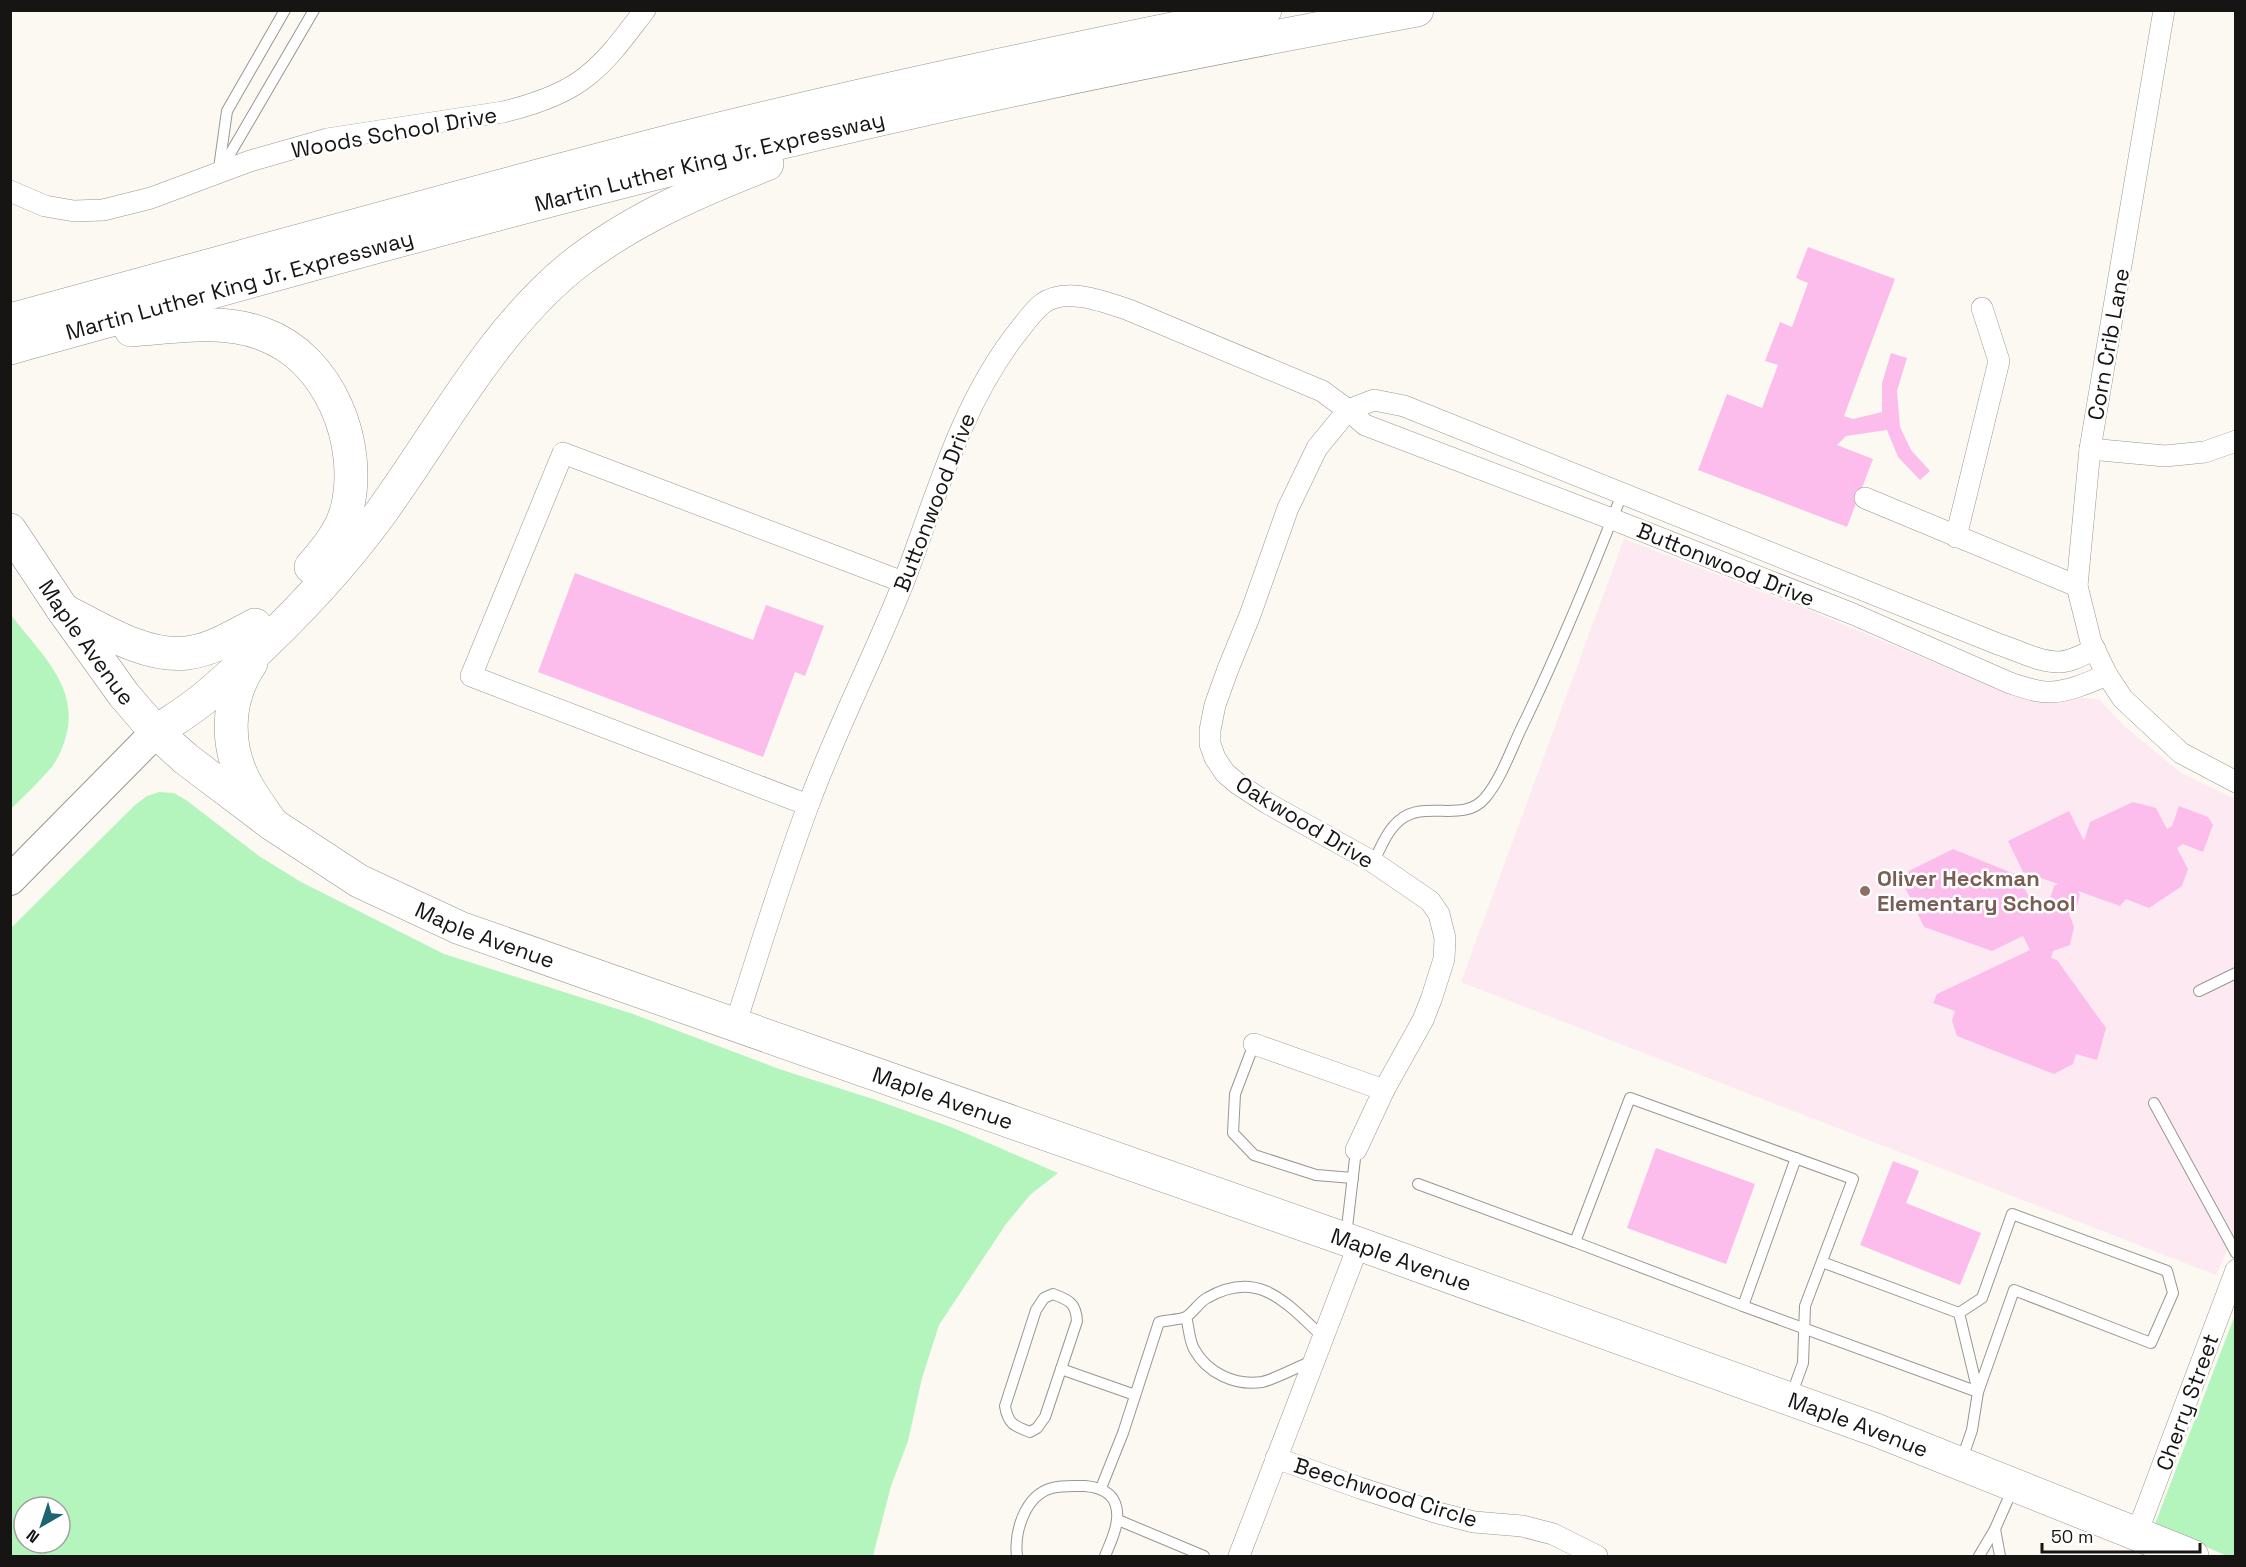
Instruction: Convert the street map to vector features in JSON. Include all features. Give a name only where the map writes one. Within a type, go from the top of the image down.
[{"type":"main road","name":"Martin Luther King Jr. Expressway","points":[[10,320],[678,140],[885,91],[1265,10]]},
{"type":"main road","name":"Martin Luther King Jr. Expressway","points":[[10,348],[685,166],[879,120],[1269,37],[1417,10]]},
{"type":"main road","points":[[63,610],[144,648],[174,654],[207,649],[262,632],[337,570],[384,508],[494,349],[522,315],[570,268],[596,248],[666,206],[879,120]]},
{"type":"main road","points":[[53,336],[205,324],[247,329],[279,341],[307,363],[319,378],[340,414],[351,455],[347,509],[329,546],[296,584],[262,632],[207,697],[156,732]]},
{"type":"main road","name":"Maple Avenue","points":[[10,530],[63,610],[124,695],[156,732],[211,779],[272,824],[358,881],[460,928],[1790,1399],[2137,1533],[2187,1556]]},
{"type":"main road","points":[[262,632],[237,688],[232,710],[231,732],[235,759],[246,784],[272,824]]},
{"type":"street","name":"Woods School Drive","points":[[10,191],[45,206],[74,211],[103,210],[151,198],[250,161],[327,139],[503,112],[530,105],[561,92],[586,77],[615,49],[645,10]]},
{"type":"street","name":"Corn Crib Lane","points":[[2164,10],[2090,449],[2077,586],[2095,649],[2122,699],[2181,753],[2235,782]]},
{"type":"street","name":"Buttonwood Drive","points":[[735,1025],[808,805],[903,582],[961,427],[996,361],[1033,313],[1044,302],[1056,297],[1069,296],[1107,302],[1129,310],[1322,391],[1365,425],[1853,614],[2010,683],[2036,691],[2052,692],[2089,683],[2107,675]]},
{"type":"street","points":[[1956,537],[1999,361],[1982,308]]},
{"type":"street","name":"Buttonwood Drive","points":[[1348,410],[1374,400],[1404,406],[1998,644],[2044,660],[2059,662],[2071,660],[2095,649]]},
{"type":"street","name":"Oakwood Drive","points":[[1348,410],[1317,448],[1288,508],[1215,705],[1210,744],[1215,758],[1225,773],[1238,784],[1267,803],[1373,862],[1430,901],[1439,914],[1445,938],[1444,959],[1432,997],[1356,1150]]},
{"type":"street","points":[[2090,449],[2165,456],[2205,452],[2235,441]]},
{"type":"street","points":[[808,805],[471,676],[563,453],[903,582]]},
{"type":"street","points":[[1865,498],[2077,586]]},
{"type":"street","points":[[10,880],[156,732]]},
{"type":"street","points":[[1254,1044],[1384,1090]]},
{"type":"street","points":[[1239,1557],[1323,1337],[1352,1242]]},
{"type":"street","name":"Cherry Street","points":[[2137,1533],[2235,1270]]},
{"type":"street","name":"Beechwood Circle","points":[[1276,1458],[1438,1513],[1474,1522],[1522,1526],[1553,1534],[1597,1557]]},
{"type":"lane","points":[[218,174],[228,111],[285,10]]},
{"type":"lane","points":[[218,174],[314,10]]},
{"type":"lane","points":[[1373,862],[1390,830],[1400,819],[1423,812],[1465,811],[1474,808],[1492,789],[1532,708],[1622,494]]},
{"type":"lane","points":[[2199,991],[2235,973]]},
{"type":"lane","points":[[1254,1044],[1235,1094],[1233,1133],[1254,1155],[1316,1175],[1353,1178]]},
{"type":"lane","points":[[1575,1242],[1630,1098],[1853,1179],[1805,1306],[1803,1363],[1790,1399]]},
{"type":"lane","points":[[2154,1104],[2235,1253]]},
{"type":"lane","points":[[1352,1242],[1356,1150]]},
{"type":"lane","points":[[1743,1306],[1796,1158]]},
{"type":"lane","points":[[1418,1184],[1978,1392]]},
{"type":"lane","points":[[1959,1313],[1982,1298],[2012,1214],[2167,1271],[2173,1293],[2151,1343],[2014,1290],[1978,1392],[1972,1430],[1961,1464]]},
{"type":"lane","points":[[1822,1262],[1959,1313]]},
{"type":"lane","points":[[1101,1488],[1123,1434],[1159,1322],[1186,1317],[1203,1300],[1224,1288],[1245,1285],[1264,1290],[1287,1304],[1323,1337]]},
{"type":"lane","points":[[1053,1294],[1070,1300],[1077,1309],[1077,1321],[1061,1370],[1045,1417],[1037,1428],[1030,1432],[1015,1426],[1007,1418],[1005,1406],[1036,1310],[1044,1298],[1053,1294]]},
{"type":"lane","points":[[1959,1313],[1978,1392]]},
{"type":"lane","points":[[1186,1317],[1193,1348],[1209,1368],[1227,1379],[1247,1383],[1264,1382],[1314,1360]]},
{"type":"lane","points":[[1061,1370],[1135,1395]]},
{"type":"lane","points":[[1979,1557],[1995,1529],[2009,1483]]},
{"type":"lane","points":[[1017,1557],[1015,1541],[1022,1515],[1037,1497],[1050,1488],[1071,1485],[1101,1488],[1115,1502],[1118,1520],[1106,1557]]},
{"type":"lane","points":[[1118,1520],[1204,1557]]},
{"type":"lane","points":[[1995,1529],[2000,1557]]},
{"type":"shaded area","name":"Oliver Heckman Elementary School","points":[[1624,539],[1804,608],[2002,691],[2046,701],[2078,697],[2100,700],[2124,726],[2181,773],[2235,799],[2235,1231],[2216,1275],[1461,982]]},
{"type":"green space","points":[[11,615],[54,670],[67,701],[69,718],[65,740],[55,762],[11,809]]},
{"type":"green space","points":[[159,792],[174,793],[259,856],[301,882],[444,954],[633,1014],[779,1069],[876,1100],[951,1127],[1058,1173],[1030,1195],[1006,1224],[939,1325],[922,1378],[908,1441],[891,1486],[873,1556],[11,1556],[11,928],[135,805],[147,796]]},
{"type":"green space","points":[[2235,1315],[2235,1556],[2227,1556],[2155,1524]]},
{"type":"building","points":[[1808,247],[1895,279],[1844,416],[1853,419],[1882,412],[1882,383],[1891,353],[1907,358],[1897,391],[1900,427],[1911,450],[1930,471],[1920,480],[1898,457],[1887,430],[1846,436],[1837,445],[1873,459],[1847,527],[1698,470],[1727,394],[1762,408],[1778,365],[1765,361],[1780,322],[1792,327],[1808,283],[1796,278]]},
{"type":"building","points":[[575,573],[753,640],[766,605],[824,626],[805,676],[795,672],[763,757],[538,672]]},
{"type":"building","points":[[2133,802],[2156,808],[2167,829],[2172,826],[2179,806],[2208,817],[2213,825],[2203,852],[2183,844],[2177,848],[2188,869],[2182,886],[2149,908],[2126,899],[2120,906],[2078,891],[2080,895],[2076,910],[2069,913],[2074,927],[2070,945],[2053,951],[2051,958],[2057,960],[2106,1028],[2097,1060],[2076,1054],[2073,1064],[2054,1074],[1957,1036],[1952,1021],[1955,1011],[1933,1003],[1937,994],[2030,950],[2023,936],[1992,951],[1924,927],[1903,883],[1909,871],[1953,849],[2017,875],[2037,911],[2048,905],[2054,886],[2058,884],[2023,872],[2008,841],[2069,811],[2084,841],[2090,822]]},
{"type":"building","points":[[1656,1148],[1755,1184],[1726,1264],[1627,1228]]},
{"type":"building","points":[[1893,1161],[1919,1171],[1906,1203],[1981,1233],[1960,1285],[1860,1245]]},
{"type":"place","name":"Oliver Heckman Elementary School","points":[[1865,891]]}]
